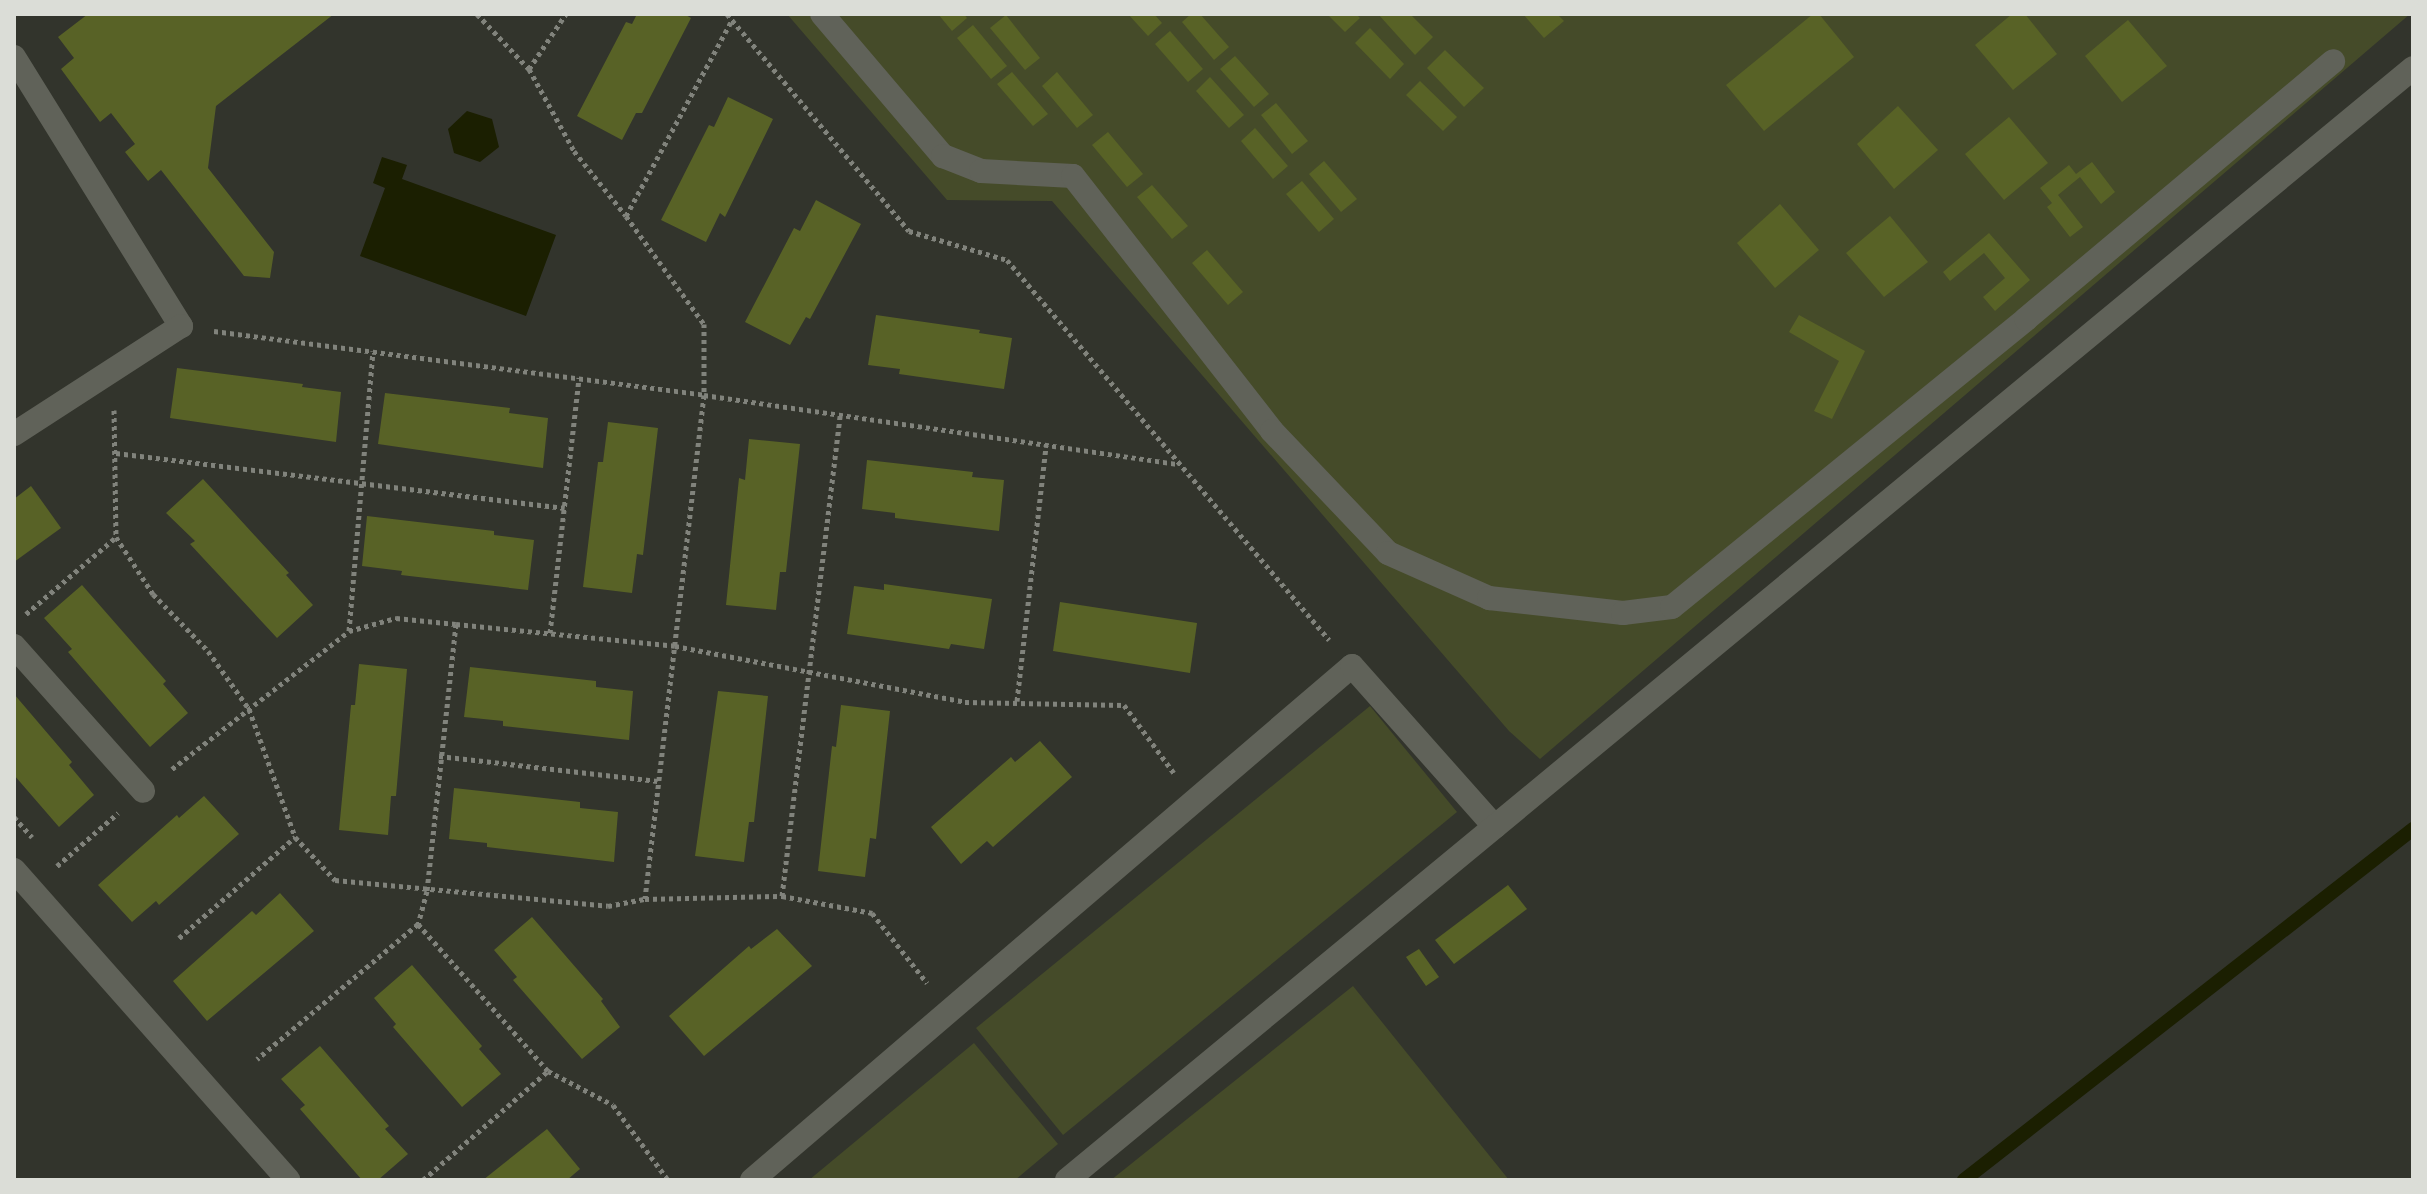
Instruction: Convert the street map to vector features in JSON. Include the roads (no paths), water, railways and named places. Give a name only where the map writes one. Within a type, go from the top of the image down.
[{"type":"lane","points":[[822,14],[943,156],[981,171],[1073,176],[1272,431],[1388,553],[1489,598],[1623,613],[1672,607],[2026,319],[2333,61]]},
{"type":"lane","points":[[14,57],[181,326],[14,434]]},
{"type":"lane","points":[[1067,1180],[2413,68]]},
{"type":"lane","points":[[14,646],[143,791]]},
{"type":"lane","points":[[752,1180],[1352,666],[1495,827]]},
{"type":"lane","points":[[14,870],[288,1180]]},
{"type":"waterway","points":[[1964,1180],[2413,829]]}]
